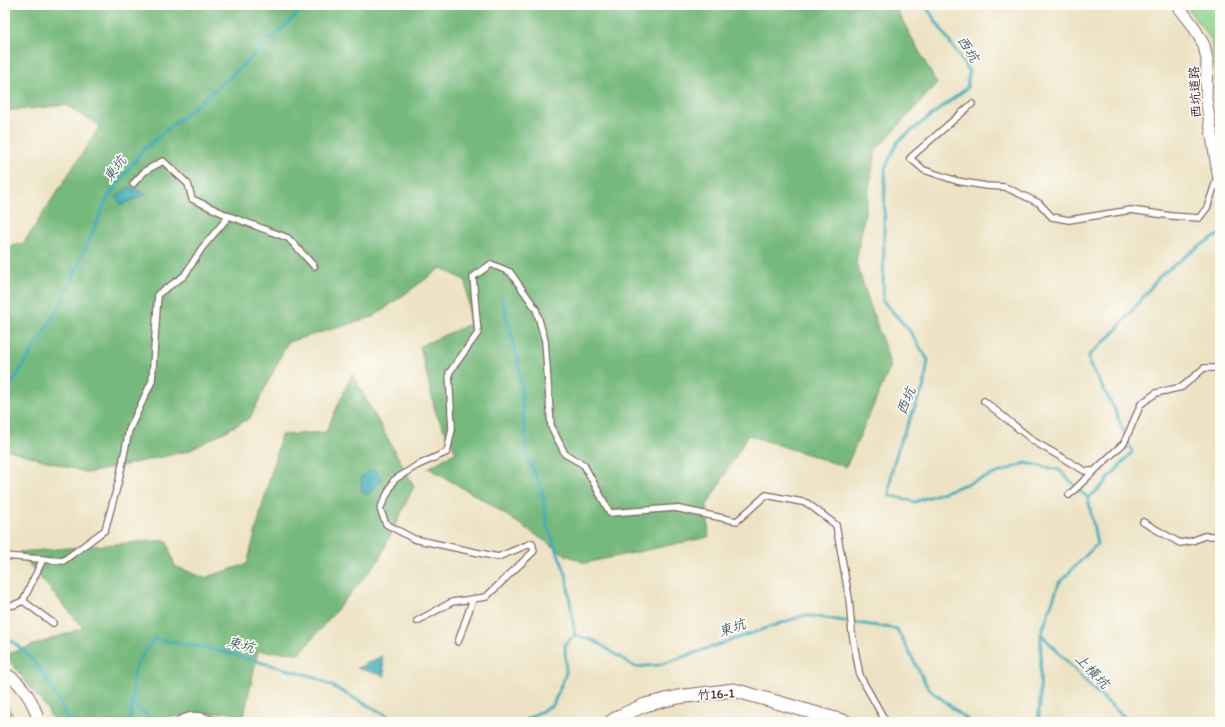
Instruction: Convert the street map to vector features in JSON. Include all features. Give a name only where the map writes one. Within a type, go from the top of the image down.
[{"type":"street","name":"西坑道路","points":[[1177,5],[1192,24],[1204,45],[1207,60],[1206,99],[1219,180]]},
{"type":"street","points":[[5,674],[9,675],[22,687],[35,710],[39,722]]},
{"type":"street","name":"竹16-1","points":[[611,722],[620,716],[645,705],[678,697],[734,690],[846,722]]},
{"type":"street","points":[[181,722],[190,718],[198,718],[210,722]]},
{"type":"lane","points":[[972,104],[910,158],[924,170],[957,181],[986,186],[1005,187],[1039,203],[1052,217],[1070,220],[1131,210],[1199,218],[1207,208],[1219,180]]},
{"type":"lane","points":[[133,184],[145,171],[163,161],[188,184],[192,199],[229,216],[288,238],[314,266]]},
{"type":"lane","points":[[5,556],[63,561],[105,530],[119,480],[128,430],[152,381],[158,294],[184,276],[202,248],[229,216]]},
{"type":"lane","points":[[417,622],[452,602],[486,597],[534,551],[532,543],[498,557],[414,539],[386,524],[380,509],[394,480],[416,466],[447,452],[452,429],[449,373],[478,333],[473,277],[492,264],[510,272],[536,309],[545,341],[551,426],[565,454],[584,465],[610,513],[674,508],[737,520],[766,495],[808,503],[836,525],[860,676],[886,722]]},
{"type":"lane","points":[[1069,495],[1124,443],[1141,404],[1156,393],[1182,388],[1204,368],[1220,368]]},
{"type":"lane","points":[[984,401],[1035,442],[1085,471],[1094,470]]},
{"type":"lane","points":[[1143,522],[1180,543],[1192,541],[1204,536],[1220,536]]},
{"type":"lane","points":[[5,606],[14,606],[23,601],[43,559]]},
{"type":"lane","points":[[458,642],[473,599]]},
{"type":"lane","points":[[23,601],[53,623]]},
{"type":"green space","points":[[5,5],[894,5],[937,84],[876,150],[856,263],[891,366],[846,467],[748,435],[707,505],[709,537],[585,563],[566,555],[485,501],[428,468],[456,452],[436,414],[420,346],[470,324],[466,281],[441,268],[373,317],[288,342],[250,418],[189,451],[88,473],[5,449],[5,247],[23,244],[100,126],[66,105],[5,111]]},
{"type":"green space","points":[[1185,5],[1220,5],[1220,94],[1217,90],[1211,39]]},
{"type":"green space","points":[[352,374],[414,486],[379,560],[300,653],[258,651],[243,721],[228,712],[172,717],[167,722],[54,722],[45,706],[5,655],[83,628],[19,552],[166,540],[175,566],[204,578],[247,564],[281,435],[326,432]]},
{"type":"green space","points":[[5,701],[16,722],[5,722]]},
{"type":"water","points":[[129,187],[146,194],[121,205],[116,197]]},
{"type":"water","points":[[374,468],[382,481],[366,495],[361,490],[362,476]]},
{"type":"water","points":[[382,656],[385,676],[357,668]]},
{"type":"waterway","name":"東坑","points":[[5,395],[61,304],[108,197],[143,150],[230,77],[307,5]]},
{"type":"waterway","name":"西坑","points":[[925,5],[969,71],[967,88],[898,141],[885,168],[883,301],[909,330],[928,360],[924,386],[900,442],[892,470],[889,495],[915,502],[1026,463],[1059,470],[1088,498],[1097,544],[1059,583],[1041,634],[1040,703],[1038,722]]},
{"type":"waterway","points":[[1088,498],[1101,487],[1132,452],[1114,408],[1090,365],[1089,355],[1113,334],[1161,275],[1198,247],[1220,234]]},
{"type":"waterway","points":[[502,297],[519,365],[527,456],[542,490],[547,525],[566,574],[575,635]]},
{"type":"waterway","name":"東坑","points":[[521,722],[553,705],[566,673],[565,644],[575,635],[595,641],[635,667],[659,665],[805,615],[897,629],[928,688],[970,722]]},
{"type":"waterway","name":"上橫坑","points":[[1041,634],[1092,688],[1130,722]]},
{"type":"waterway","name":"東坑","points":[[5,637],[16,644],[35,663],[57,698],[69,722]]},
{"type":"waterway","name":"東坑","points":[[128,722],[131,716],[135,666],[154,639],[208,648],[315,677],[399,722]]},
{"type":"waterway","points":[[132,703],[154,722]]}]
